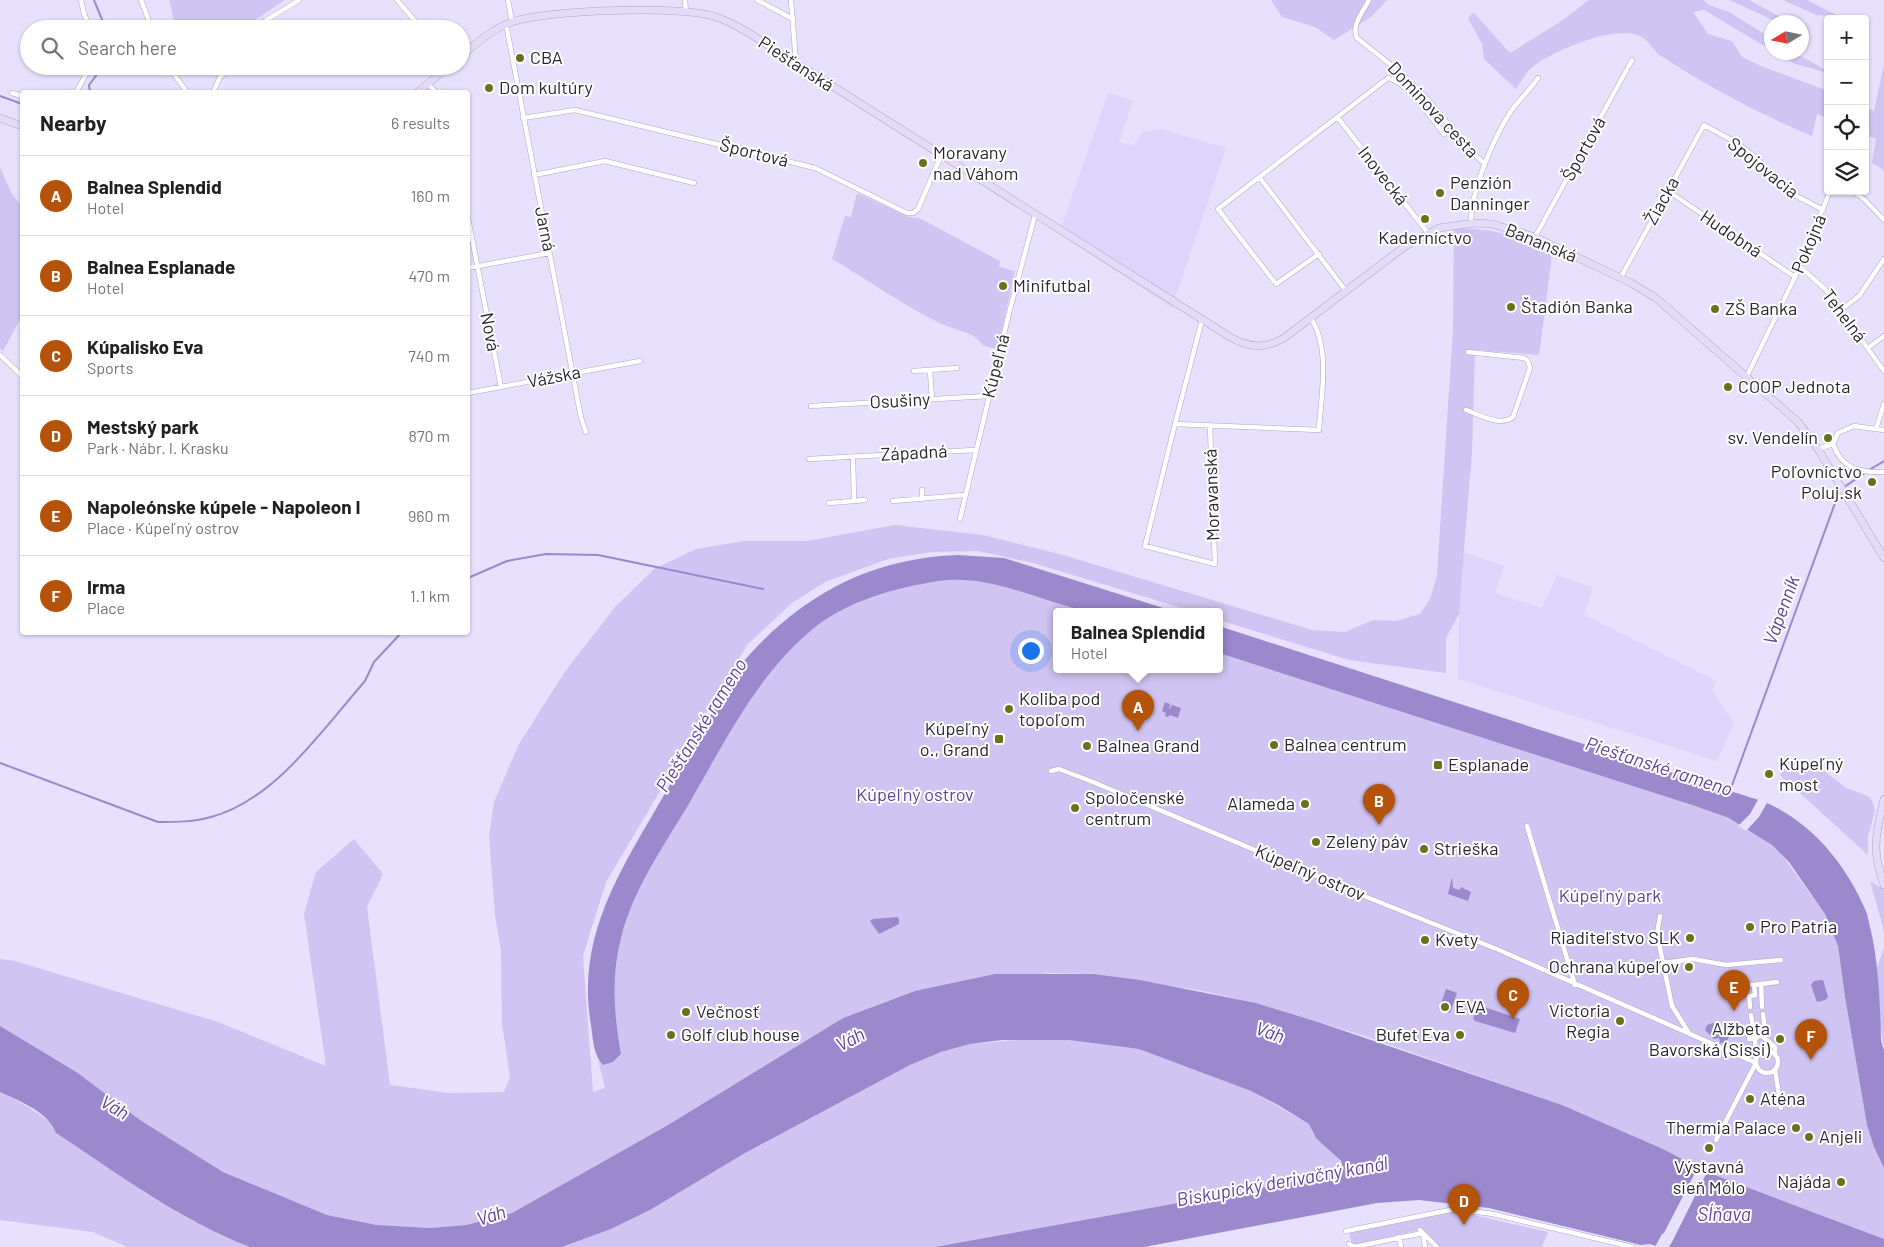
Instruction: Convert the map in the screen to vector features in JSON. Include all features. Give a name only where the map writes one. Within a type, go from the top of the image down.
[{"type":"main road","name":"Piešťanská","points":[[470,49],[490,33],[509,23],[551,14],[686,12],[715,17],[733,25],[796,63],[1101,256]]},
{"type":"main road","points":[[420,90],[438,75]]},
{"type":"main road","points":[[0,118],[20,125]]},
{"type":"main road","name":"Bananská","points":[[1101,256],[1237,341],[1255,347],[1278,342],[1404,247],[1428,233],[1445,227],[1470,223],[1501,226],[1535,237],[1621,278],[1663,303],[1804,428],[1884,558]]},
{"type":"main road","points":[[1884,799],[1875,848],[1876,863],[1884,885]]},
{"type":"street","points":[[81,0],[88,20]]},
{"type":"street","points":[[141,0],[149,20]]},
{"type":"street","points":[[265,20],[299,0]]},
{"type":"street","points":[[397,0],[414,20]]},
{"type":"street","points":[[508,0],[509,23]]},
{"type":"street","points":[[684,0],[686,12]]},
{"type":"street","points":[[757,0],[793,19]]},
{"type":"street","points":[[791,0],[796,63]]},
{"type":"street","name":"Dominova cesta","points":[[1368,0],[1355,26],[1354,31],[1357,38],[1399,70],[1429,101],[1461,141],[1485,164],[1512,111],[1538,78]]},
{"type":"street","name":"Jarná","points":[[509,23],[523,118],[581,418],[586,432]]},
{"type":"street","name":"Športová","points":[[1535,237],[1632,60]]},
{"type":"street","points":[[77,90],[86,75]]},
{"type":"street","points":[[175,75],[186,90]]},
{"type":"street","points":[[214,90],[223,75]]},
{"type":"street","points":[[1319,254],[1280,283],[1272,282],[1218,209],[1388,78],[1396,80],[1422,106],[1444,134]]},
{"type":"street","points":[[428,84],[434,90]]},
{"type":"street","points":[[12,92],[20,95]]},
{"type":"street","name":"Športová","points":[[523,118],[575,110],[771,157],[815,168],[907,213],[913,213],[918,209],[941,156]]},
{"type":"street","name":"Inovecká","points":[[1338,118],[1428,233]]},
{"type":"street","name":"Žiacka","points":[[1621,278],[1704,126]]},
{"type":"street","name":"Spojovacia","points":[[1704,126],[1737,143],[1755,157],[1790,193],[1823,210]]},
{"type":"street","points":[[534,175],[605,161],[694,183]]},
{"type":"street","points":[[1470,223],[1473,200],[1485,164]]},
{"type":"street","points":[[1260,178],[1346,291]]},
{"type":"street","name":"Hudobná","points":[[1668,191],[1795,277]]},
{"type":"street","name":"Pokojná","points":[[1747,376],[1795,277],[1829,195]]},
{"type":"street","points":[[1858,195],[1884,220]]},
{"type":"street","name":"Kúpeľná","points":[[960,519],[988,396],[1035,214]]},
{"type":"street","name":"Nová","points":[[470,229],[501,387]]},
{"type":"street","points":[[470,268],[549,253]]},
{"type":"street","points":[[1841,310],[1859,296],[1884,259]]},
{"type":"street","name":"Tehelná","points":[[1799,266],[1825,289],[1884,371]]},
{"type":"street","name":"Moravanská","points":[[1210,426],[1214,564],[1145,546],[1175,424],[1319,430],[1323,361],[1321,341],[1311,318]]},
{"type":"street","points":[[1175,424],[1202,320]]},
{"type":"street","points":[[1868,348],[1884,336]]},
{"type":"street","points":[[1466,410],[1501,422],[1508,421],[1513,417],[1530,368],[1524,358],[1468,352]]},
{"type":"street","points":[[0,355],[20,374]]},
{"type":"street","name":"Vážska","points":[[470,393],[640,361]]},
{"type":"street","name":"Osušiny","points":[[914,371],[957,368]]},
{"type":"street","points":[[930,371],[932,399]]},
{"type":"street","name":"Osušiny","points":[[811,406],[988,396]]},
{"type":"street","points":[[1876,429],[1884,404]]},
{"type":"street","points":[[1884,430],[1854,426],[1838,433],[1833,444],[1837,454],[1860,472],[1884,472]]},
{"type":"street","points":[[1818,449],[1833,444]]},
{"type":"street","name":"Západná","points":[[809,459],[975,450]]},
{"type":"street","points":[[853,457],[854,501]]},
{"type":"street","name":"Západná","points":[[922,490],[922,499]]},
{"type":"street","points":[[893,501],[964,496]]},
{"type":"street","points":[[830,502],[865,500]]},
{"type":"street","name":"Kúpeľný ostrov","points":[[1051,771],[1059,769],[1094,782],[1499,950],[1756,1063]]},
{"type":"street","points":[[1527,826],[1575,985]]},
{"type":"street","points":[[1660,916],[1657,934],[1672,1006],[1689,1033]]},
{"type":"street","points":[[1663,963],[1693,959],[1726,965],[1781,960]]},
{"type":"street","points":[[1731,984],[1754,985],[1777,982]]},
{"type":"street","points":[[1747,984],[1750,1007]]},
{"type":"street","points":[[1761,984],[1762,1007]]},
{"type":"street","points":[[1754,985],[1755,995]]},
{"type":"street","points":[[1749,996],[1762,994]]},
{"type":"street","points":[[1763,1014],[1765,1032],[1777,1050],[1778,1064],[1775,1070],[1781,1108]]},
{"type":"street","points":[[1751,1015],[1756,1063],[1761,1072],[1769,1073],[1775,1070]]},
{"type":"street","points":[[1753,1028],[1765,1032]]},
{"type":"street","points":[[1749,1040],[1755,1039],[1765,1032]]},
{"type":"street","points":[[1717,1138],[1756,1063],[1757,1056],[1763,1052],[1777,1050]]},
{"type":"street","points":[[1346,1230],[1455,1210],[1464,1210],[1493,1214],[1632,1247]]},
{"type":"street","points":[[1347,1245],[1354,1247],[1374,1245],[1388,1238],[1422,1232]]},
{"type":"street","points":[[1422,1232],[1425,1247]]},
{"type":"street","points":[[1422,1232],[1437,1247]]},
{"type":"street","points":[[1399,1237],[1401,1247]]},
{"type":"shaded area","points":[[1108,93],[1133,101],[1119,142],[1133,146],[1143,132],[1160,129],[1226,148],[1172,308],[1064,237],[1062,225]]},
{"type":"shaded area","points":[[1464,552],[1504,566],[1495,593],[1542,608],[1557,575],[1593,588],[1584,615],[1716,681],[1712,691],[1734,723],[1717,761],[1458,679],[1459,614]]},
{"type":"green space","points":[[169,0],[285,0],[255,20],[174,20]]},
{"type":"green space","points":[[1271,0],[1387,0],[1371,17],[1334,40],[1315,27],[1282,17]]},
{"type":"green space","points":[[1589,0],[1704,0],[1709,5],[1729,12],[1764,34],[1764,46],[1704,10],[1693,12],[1708,34],[1732,41],[1742,57],[1824,90],[1824,117],[1817,114],[1812,136],[1773,119],[1716,89],[1661,56],[1642,37],[1631,34],[1617,33],[1603,36],[1557,52],[1532,67],[1516,89],[1484,59],[1482,44],[1468,18],[1473,13],[1475,14],[1510,53],[1560,22]]},
{"type":"green space","points":[[1729,0],[1749,0],[1777,15],[1764,16]]},
{"type":"green space","points":[[1783,0],[1807,0],[1836,15],[1816,15]]},
{"type":"green space","points":[[1788,60],[1808,60],[1824,69],[1824,72],[1795,64]]},
{"type":"green space","points":[[1884,64],[1884,170],[1872,163],[1876,139],[1869,136],[1869,109],[1874,111]]},
{"type":"green space","points":[[0,168],[13,196],[20,204],[20,320],[3,351],[0,348]]},
{"type":"green space","points":[[857,193],[909,217],[919,218],[1000,261],[999,267],[1015,271],[996,349],[982,345],[979,340],[970,334],[928,317],[832,259],[845,216],[851,217]]},
{"type":"green space","name":"Kúpeľný ostrov","points":[[1454,228],[1492,231],[1516,237],[1551,252],[1539,355],[1475,350],[1472,451],[1459,614],[1446,638],[1446,673],[1349,660],[1223,621],[1223,608],[1182,608],[1033,563],[978,551],[932,552],[888,559],[825,582],[792,603],[747,645],[606,882],[583,956],[593,1092],[605,1088],[598,1060],[603,1065],[613,1062],[621,1054],[615,1010],[615,981],[618,953],[626,921],[640,888],[657,856],[737,718],[757,689],[779,661],[804,636],[831,616],[863,601],[915,584],[942,580],[969,580],[1015,589],[1076,608],[1053,608],[1053,673],[1223,673],[1223,654],[1695,806],[1729,818],[1760,836],[1779,851],[1825,914],[1838,946],[1867,1125],[1884,1168],[1884,1239],[1707,1172],[1663,1149],[1562,1105],[1365,1036],[1256,1003],[1198,990],[1093,974],[1049,973],[915,991],[843,1018],[668,1125],[512,1213],[465,1225],[430,1228],[377,1225],[327,1215],[223,1172],[140,1120],[78,1073],[0,1026],[0,959],[15,961],[218,1022],[326,1066],[304,914],[316,872],[354,839],[383,874],[367,907],[390,1085],[449,1093],[504,1092],[510,1077],[502,1024],[501,951],[495,915],[489,836],[494,802],[519,744],[564,673],[615,607],[654,569],[696,549],[744,541],[807,541],[895,525],[983,535],[1063,555],[1312,630],[1345,632],[1373,620],[1396,621],[1420,614],[1430,599],[1437,575],[1453,329]]},
{"type":"green space","points":[[1792,758],[1813,762],[1846,788],[1868,796],[1872,801],[1875,810],[1868,837],[1868,855],[1780,775],[1789,763],[1787,761]]},
{"type":"green space","points":[[1870,881],[1884,889],[1884,931]]},
{"type":"green space","points":[[1884,948],[1884,1048],[1878,1018],[1877,968]]},
{"type":"green space","points":[[1031,1039],[1069,1040],[1140,1049],[1251,1091],[1309,1124],[1314,1135],[1335,1156],[1343,1168],[1321,1176],[1278,1185],[935,1247],[562,1247],[611,1229],[650,1210],[745,1153],[910,1065],[941,1052],[970,1044]]},
{"type":"green space","points":[[0,1092],[43,1117],[110,1168],[160,1202],[213,1231],[250,1247],[127,1247],[93,1232],[0,1220]]},
{"type":"green space","points":[[1456,1211],[1548,1232],[1542,1247],[1437,1247],[1420,1230],[1352,1245],[1349,1230]]},
{"type":"water","points":[[958,555],[1004,558],[1163,608],[1073,608],[985,582],[954,580],[922,584],[873,597],[842,610],[814,628],[793,647],[758,689],[728,735],[658,854],[633,903],[621,938],[616,967],[615,1010],[621,1054],[613,1062],[603,1065],[597,1056],[594,1046],[588,993],[590,963],[595,935],[604,908],[630,855],[739,667],[785,621],[810,602],[836,586],[894,564],[925,558]]},
{"type":"water","points":[[1223,627],[1726,790],[1731,788],[1733,792],[1769,804],[1785,812],[1814,834],[1838,862],[1857,893],[1868,917],[1874,945],[1880,999],[1881,1041],[1884,1050],[1884,1168],[1874,1147],[1867,1125],[1838,946],[1825,914],[1789,862],[1772,845],[1729,818],[1223,654]]},
{"type":"water","points":[[1165,702],[1170,704],[1169,710],[1172,705],[1181,708],[1178,718],[1170,715],[1168,717],[1165,716],[1166,713],[1162,711]]},
{"type":"water","points":[[1452,877],[1453,888],[1460,890],[1461,887],[1471,892],[1468,901],[1448,894]]},
{"type":"water","points":[[897,917],[899,924],[879,934],[870,921],[873,919]]},
{"type":"water","points":[[995,974],[1093,974],[1140,980],[1256,1003],[1318,1022],[1562,1105],[1663,1149],[1707,1172],[1884,1239],[1884,1247],[1659,1247],[1650,1244],[1641,1245],[1489,1208],[1419,1200],[1377,1203],[1144,1247],[935,1247],[1278,1185],[1321,1176],[1343,1168],[1341,1161],[1316,1138],[1309,1124],[1251,1091],[1139,1049],[1069,1040],[1002,1040],[970,1044],[941,1052],[910,1065],[745,1153],[650,1210],[611,1229],[562,1247],[250,1247],[199,1224],[174,1210],[56,1133],[47,1119],[40,1113],[0,1092],[0,1026],[78,1073],[140,1120],[223,1172],[327,1215],[377,1225],[430,1228],[466,1225],[512,1213],[668,1125],[843,1018],[915,991]]},
{"type":"water","points":[[1823,980],[1828,997],[1817,1002],[1811,985],[1814,981]]},
{"type":"water","points":[[1446,989],[1457,993],[1450,1013],[1439,1009]]},
{"type":"water","points":[[1478,1005],[1520,1019],[1515,1033],[1475,1021],[1473,1019]]},
{"type":"water","points":[[1716,1024],[1717,1030],[1729,1035],[1727,1044],[1720,1043],[1719,1038],[1714,1039],[1705,1030],[1707,1025]]},
{"type":"pier","points":[[1759,798],[1768,801],[1759,817],[1746,831],[1738,826],[1750,814]]},
{"type":"pier","points":[[1699,1165],[1708,1170],[1672,1242],[1669,1247],[1655,1247],[1664,1233]]},
{"type":"waterway","points":[[94,0],[102,20]]},
{"type":"waterway","points":[[90,90],[89,85],[96,75]]},
{"type":"waterway","points":[[0,96],[20,103]]},
{"type":"waterway","name":"Vápenník","points":[[1869,470],[1884,461]]},
{"type":"waterway","name":"Vápenník","points":[[1844,487],[1865,473]]},
{"type":"waterway","name":"Vápenník","points":[[1731,788],[1841,491]]},
{"type":"waterway","points":[[470,577],[507,561],[546,554],[598,555],[763,589]]},
{"type":"waterway","points":[[0,763],[158,822],[205,819],[234,808],[256,795],[296,761],[365,681],[374,662],[399,635]]},
{"type":"place","name":"CBA","points":[[520,58]]},
{"type":"place","name":"Dom kultúry","points":[[489,88]]},
{"type":"place","name":"Moravany nad Váhom","points":[[923,163]]},
{"type":"place","name":"Penzión Danninger","points":[[1440,193]]},
{"type":"place","name":"Kaderníctvo","points":[[1425,219]]},
{"type":"place","name":"Minifutbal","points":[[1003,286]]},
{"type":"place","name":"Štadión Banka","points":[[1511,307]]},
{"type":"place","name":"ZŠ Banka","points":[[1715,309]]},
{"type":"place","name":"COOP Jednota","points":[[1728,387]]},
{"type":"place","name":"sv. Vendelín","points":[[1828,438]]},
{"type":"place","name":"Poľovníctvo Poluj.sk","points":[[1872,482]]},
{"type":"place","name":"Koliba pod topoľom","points":[[1009,709]]},
{"type":"place","name":"Balnea Splendid","points":[[1138,731]]},
{"type":"place","name":"Kúpeľný o., Grand","points":[[999,739]]},
{"type":"place","name":"Balnea centrum","points":[[1274,745]]},
{"type":"place","name":"Balnea Grand","points":[[1087,746]]},
{"type":"place","name":"Esplanade","points":[[1438,765]]},
{"type":"place","name":"Kúpeľný most","points":[[1769,774]]},
{"type":"place","name":"Alameda","points":[[1305,804]]},
{"type":"place","name":"Spoločenské centrum","points":[[1075,808]]},
{"type":"place","name":"Balnea Esplanade","points":[[1379,825]]},
{"type":"place","name":"Zelený páv","points":[[1316,842]]},
{"type":"place","name":"Strieška","points":[[1424,849]]},
{"type":"place","name":"Pro Patria","points":[[1750,927]]},
{"type":"place","name":"Riaditeľstvo SLK","points":[[1690,938]]},
{"type":"place","name":"Kvety","points":[[1425,940]]},
{"type":"place","name":"Ochrana kúpeľov","points":[[1689,967]]},
{"type":"place","name":"EVA","points":[[1445,1007]]},
{"type":"place","name":"Napoleónske kúpele - Napoleon I","points":[[1734,1011]]},
{"type":"place","name":"Večnosť","points":[[686,1012]]},
{"type":"place","name":"Kúpalisko Eva","points":[[1513,1019]]},
{"type":"place","name":"Victoria Regia","points":[[1620,1021]]},
{"type":"place","name":"Golf club house","points":[[671,1035]]},
{"type":"place","name":"Bufet Eva","points":[[1460,1035]]},
{"type":"place","name":"Alžbeta Bavorská (Sissi)","points":[[1780,1039]]},
{"type":"place","name":"Irma","points":[[1811,1060]]},
{"type":"place","name":"Aténa","points":[[1750,1099]]},
{"type":"place","name":"Thermia Palace","points":[[1796,1128]]},
{"type":"place","name":"Anjeli","points":[[1809,1137]]},
{"type":"place","name":"Výstavná sieň Mólo","points":[[1709,1148]]},
{"type":"place","name":"Najáda","points":[[1841,1182]]},
{"type":"place","name":"Mestský park","points":[[1464,1225]]},
{"type":"water label","name":"Piešťanské rameno","points":[[701,725]]},
{"type":"water label","name":"Piešťanské rameno","points":[[1659,766]]},
{"type":"water label","name":"Váh","points":[[1270,1032]]},
{"type":"water label","name":"Váh","points":[[850,1039]]},
{"type":"water label","name":"Váh","points":[[115,1107]]},
{"type":"water label","name":"Biskupický derivačný kanál","points":[[1282,1181]]},
{"type":"water label","name":"Sĺňava","points":[[1724,1214]]},
{"type":"water label","name":"Váh","points":[[491,1215]]},
{"type":"park label","name":"Kúpeľný park","points":[[1610,896]]}]
